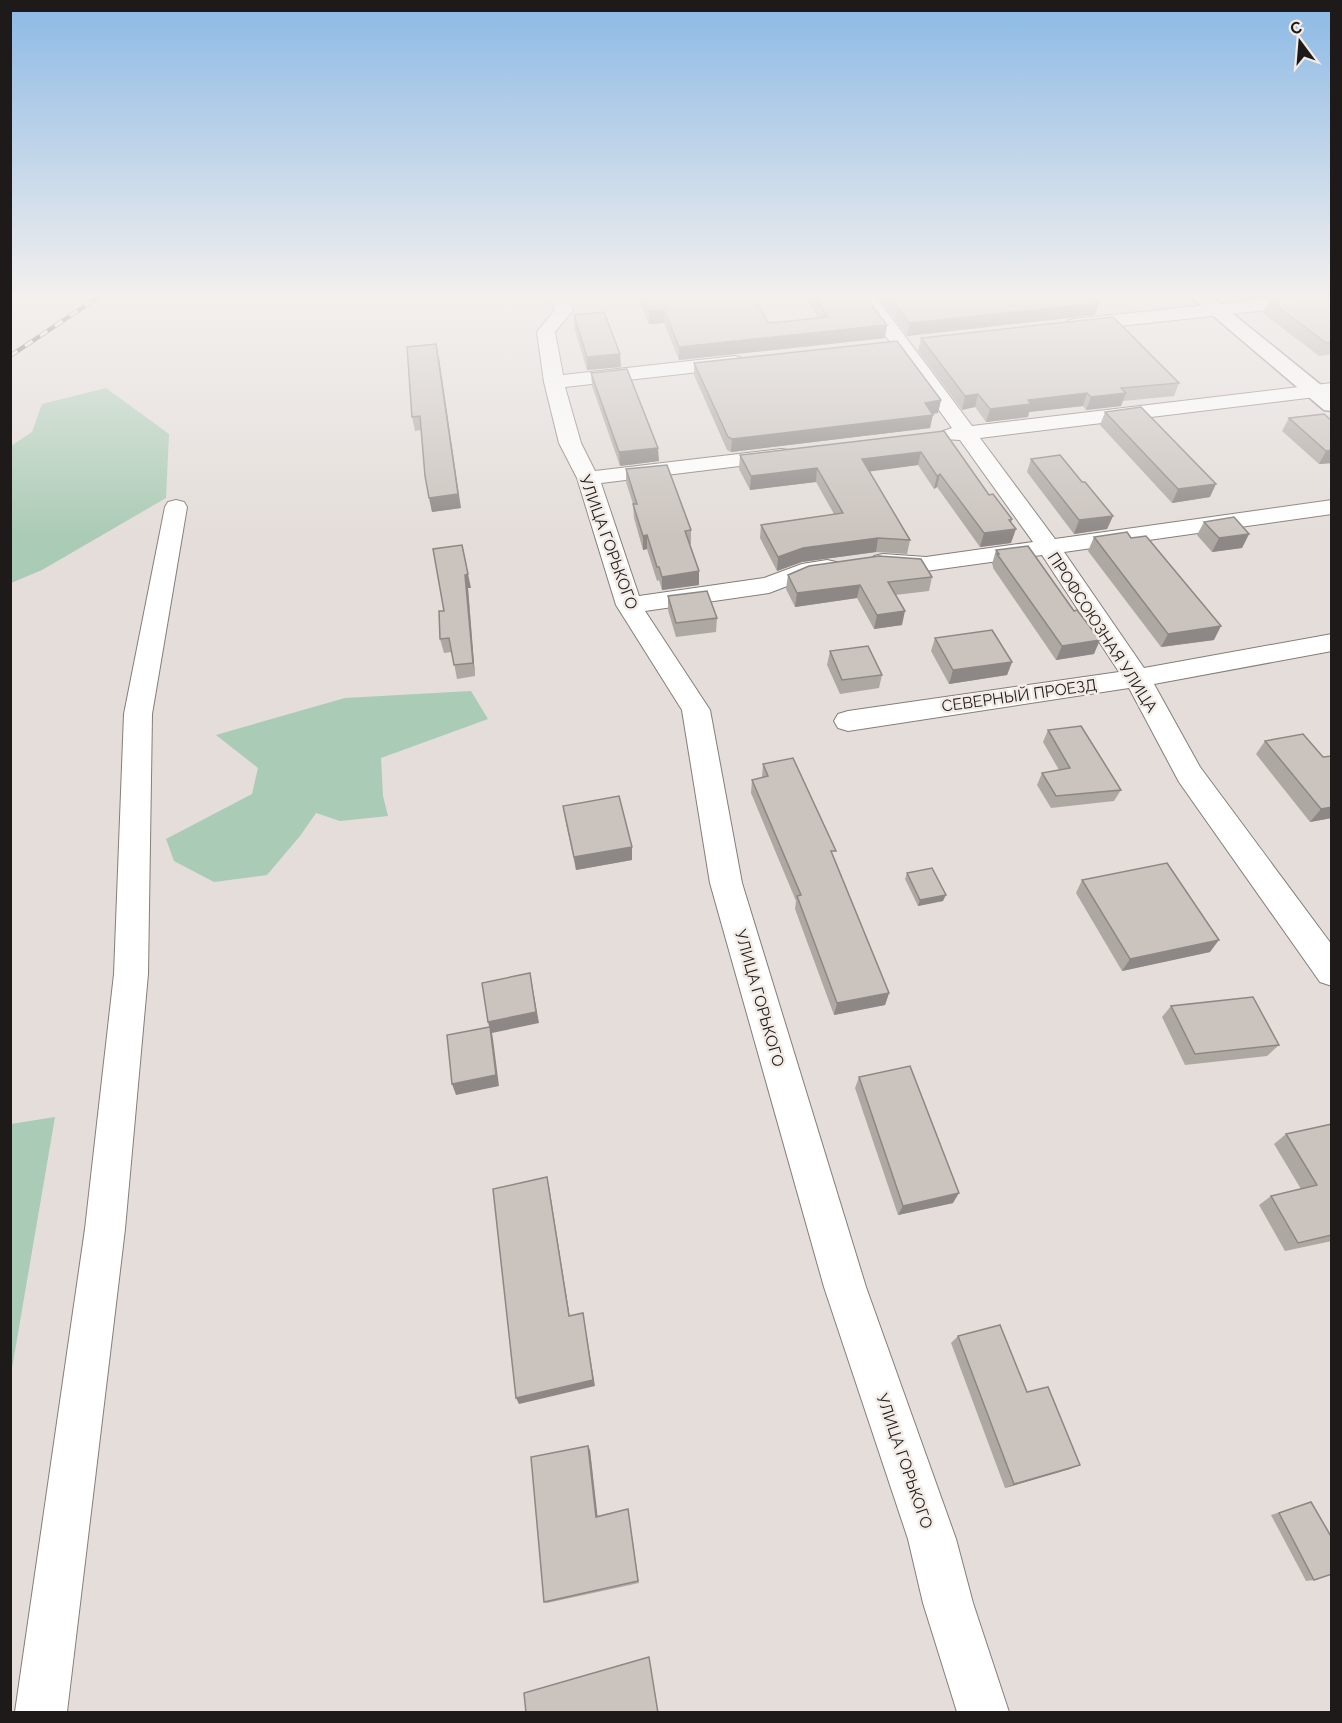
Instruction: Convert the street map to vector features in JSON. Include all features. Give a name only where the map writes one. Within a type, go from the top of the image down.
[{"type":"main road","points":[[1305,376],[1323,390],[1332,405]]},
{"type":"street","name":"УЛИЦА ГОРЬКОГО","points":[[553,376],[570,442],[588,478],[629,605],[696,710],[726,883],[845,1287],[932,1539],[948,1603],[983,1713]]},
{"type":"street","points":[[554,382],[606,376]]},
{"type":"street","name":"ПРОФСОЮЗНАЯ УЛИЦА","points":[[925,376],[1049,547],[1137,678],[1189,774],[1332,972]]},
{"type":"street","points":[[930,437],[1323,390]]},
{"type":"street","points":[[588,478],[801,453]]},
{"type":"street","points":[[41,1713],[105,1228],[131,974],[138,714],[176,507]]},
{"type":"street","points":[[629,605],[769,585],[802,571],[855,563],[926,564],[1332,507]]},
{"type":"street","name":"СЕВЕРНЫЙ ПРОЕЗД","points":[[848,721],[1137,678],[1332,642]]},
{"type":"green space","points":[[106,388],[169,434],[166,498],[42,570],[11,583],[11,446],[32,432],[42,404]]},
{"type":"green space","points":[[471,691],[488,719],[381,758],[383,796],[388,816],[340,821],[316,813],[267,875],[214,882],[174,861],[166,839],[252,794],[258,768],[216,735],[345,698]]},
{"type":"green space","points":[[55,1117],[11,1374],[11,1124]]},
{"type":"building","points":[[409,376],[441,376],[458,494],[429,498],[420,416],[412,417]]},
{"type":"building","points":[[592,376],[630,376],[658,448],[619,452]]},
{"type":"building","points":[[700,376],[923,376],[941,400],[925,403],[933,415],[732,439],[728,437]]},
{"type":"building","points":[[950,376],[1172,376],[1179,383],[1121,388],[1126,393],[1091,397],[1087,393],[1028,400],[1031,404],[990,409],[978,394],[965,396]]},
{"type":"building","points":[[1141,407],[1216,484],[1178,489],[1105,412]]},
{"type":"building","points":[[1324,414],[1332,421],[1332,450],[1326,451],[1289,418]]},
{"type":"building","points":[[944,431],[989,495],[993,494],[1012,519],[1009,520],[1016,529],[984,533],[940,474],[937,476],[921,452],[862,459],[910,540],[878,538],[803,548],[778,557],[761,525],[843,513],[817,468],[751,476],[740,455]]},
{"type":"building","points":[[1060,455],[1113,516],[1079,520],[1031,459]]},
{"type":"building","points":[[667,465],[691,530],[685,531],[699,571],[662,577],[647,535],[643,536],[633,504],[637,504],[626,469]]},
{"type":"building","points":[[1234,517],[1249,534],[1219,538],[1204,522]]},
{"type":"building","points":[[1127,532],[1131,538],[1146,536],[1221,626],[1168,634],[1094,537]]},
{"type":"building","points":[[462,545],[468,574],[465,575],[473,663],[454,665],[449,638],[440,639],[439,611],[444,611],[433,549]]},
{"type":"building","points":[[1028,546],[1074,611],[1077,610],[1100,640],[1062,646],[996,550]]},
{"type":"building","points":[[879,556],[921,559],[932,577],[888,582],[905,611],[877,615],[860,585],[797,593],[788,575],[809,566]]},
{"type":"building","points":[[707,591],[717,618],[676,623],[668,596]]},
{"type":"building","points":[[992,630],[1012,662],[953,670],[935,638]]},
{"type":"building","points":[[868,646],[882,675],[842,680],[830,651]]},
{"type":"building","points":[[1081,726],[1121,790],[1056,796],[1042,773],[1070,768],[1048,730]]},
{"type":"building","points":[[1303,734],[1323,757],[1332,756],[1332,807],[1321,809],[1265,741]]},
{"type":"building","points":[[793,758],[836,851],[831,851],[889,993],[837,1003],[797,896],[801,895],[752,780],[768,776],[763,764]]},
{"type":"building","points":[[619,796],[632,847],[574,857],[563,806]]},
{"type":"building","points":[[1167,863],[1219,940],[1130,959],[1082,880]]},
{"type":"building","points":[[932,868],[946,895],[920,900],[907,873]]},
{"type":"building","points":[[530,973],[536,1012],[488,1022],[482,983]]},
{"type":"building","points":[[1253,997],[1279,1045],[1195,1054],[1171,1006]]},
{"type":"building","points":[[490,1027],[496,1075],[452,1084],[447,1035]]},
{"type":"building","points":[[910,1066],[959,1193],[903,1206],[859,1077]]},
{"type":"building","points":[[1332,1124],[1332,1235],[1298,1243],[1271,1196],[1317,1185],[1286,1134]]},
{"type":"building","points":[[547,1177],[569,1316],[583,1313],[593,1380],[516,1398],[493,1189]]},
{"type":"building","points":[[1000,1325],[1027,1392],[1048,1387],[1080,1465],[1014,1484],[958,1336]]},
{"type":"building","points":[[588,1446],[596,1517],[628,1509],[638,1581],[544,1602],[531,1457]]},
{"type":"building","points":[[1311,1502],[1332,1538],[1332,1574],[1314,1580],[1279,1513]]},
{"type":"building","points":[[649,1657],[658,1713],[526,1713],[524,1693]]}]
